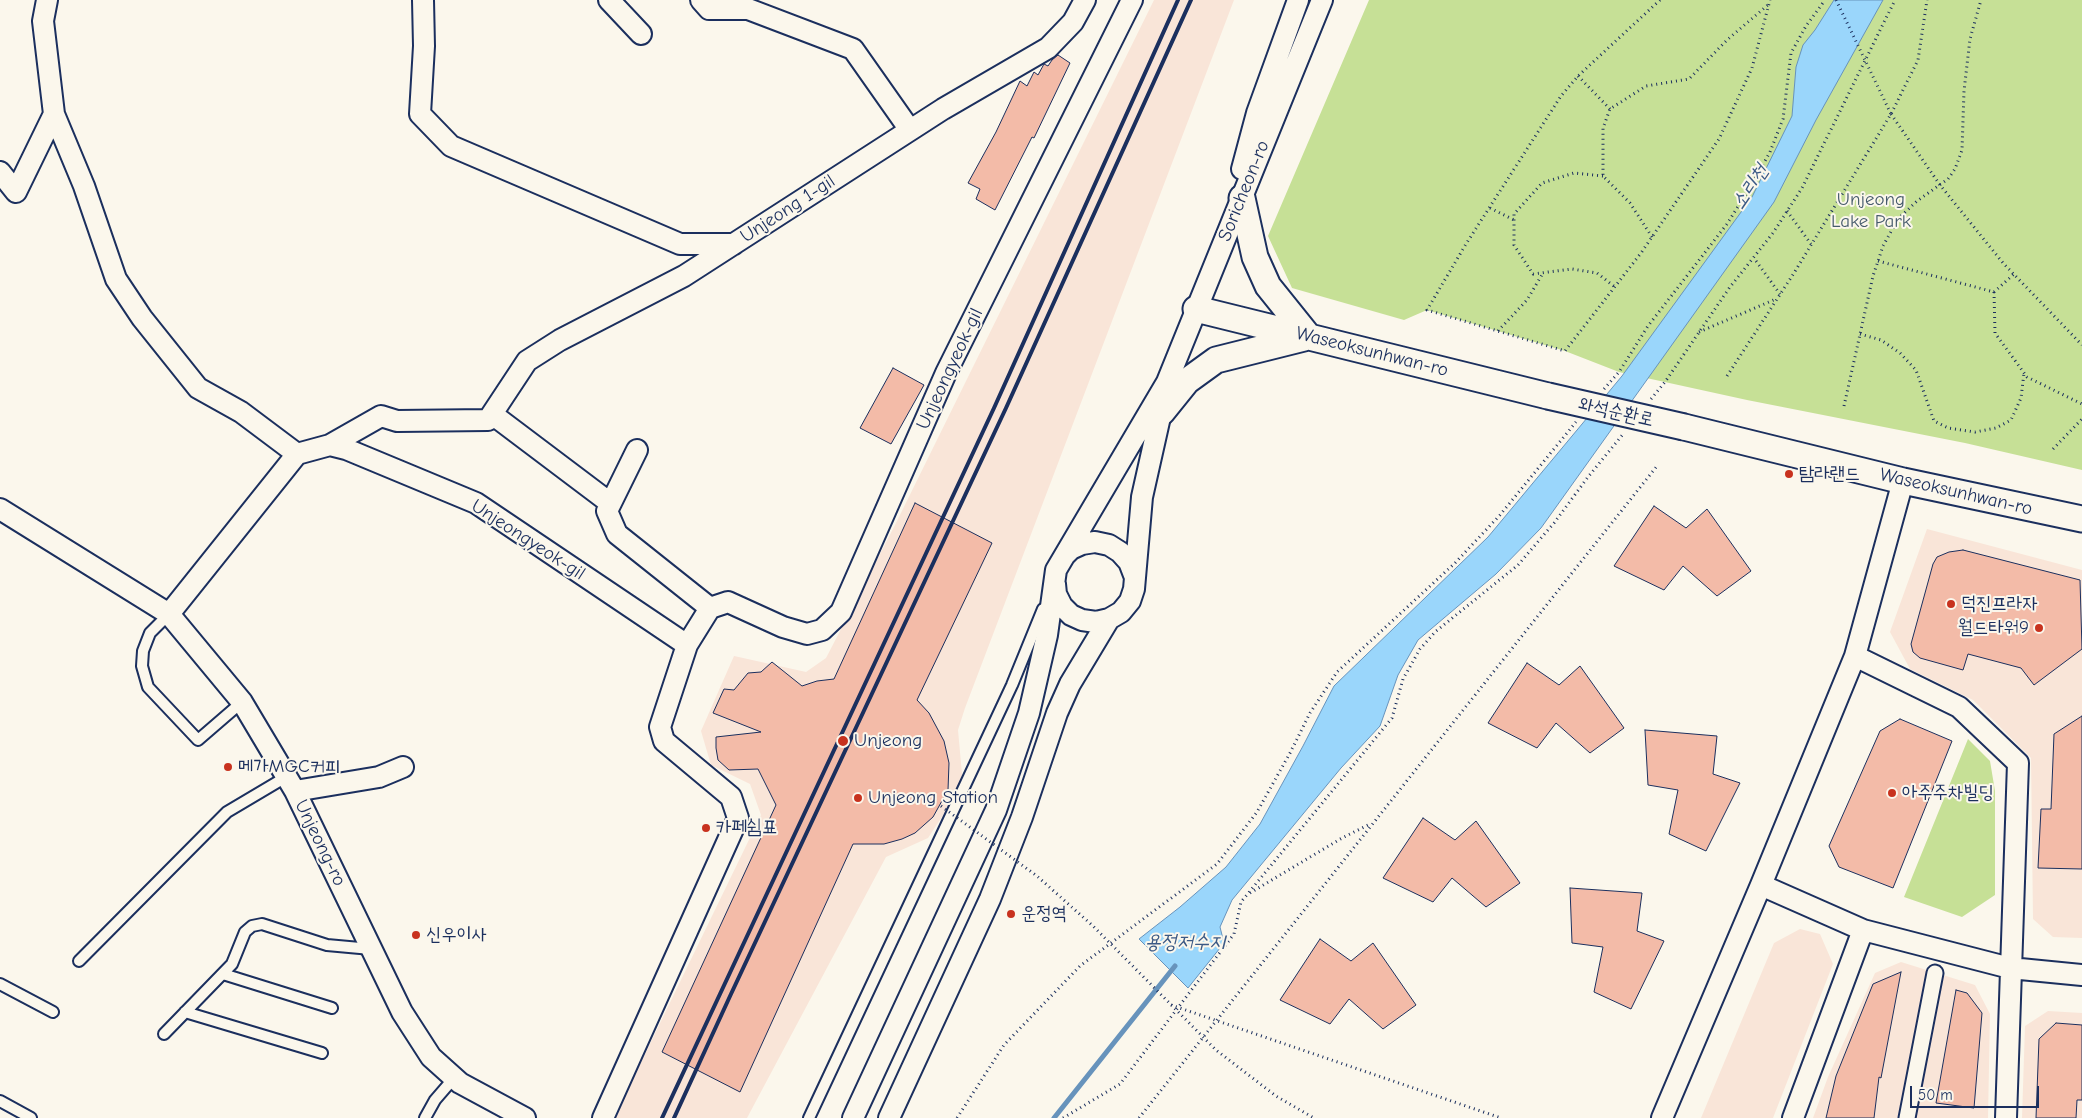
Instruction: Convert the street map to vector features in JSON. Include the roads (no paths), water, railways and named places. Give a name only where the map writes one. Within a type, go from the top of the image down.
[{"type":"street","points":[[47,0],[43,21],[54,114],[84,186],[116,279],[142,318],[198,388],[241,412],[297,454]]},
{"type":"street","points":[[423,0],[424,46],[420,114],[451,146],[680,244],[734,244]]},
{"type":"street","points":[[609,0],[641,34]]},
{"type":"street","points":[[701,0],[709,9],[748,9],[853,49],[910,130]]},
{"type":"street","name":"Unjeong 1-gil","points":[[492,414],[527,360],[560,340],[684,276],[910,130],[1048,48],[1073,22],[1085,0]]},
{"type":"street","name":"Unjeongyeok-gil","points":[[710,608],[728,602],[783,627],[807,634],[822,630],[840,612],[946,373],[1132,0]]},
{"type":"street","points":[[1215,262],[1257,114],[1298,0]]},
{"type":"street","name":"Soricheon-ro","points":[[1167,382],[1322,0]]},
{"type":"street","points":[[0,172],[16,192],[54,114]]},
{"type":"street","points":[[1162,412],[1187,381],[1216,360],[1309,337],[1268,286],[1255,257],[1242,198]]},
{"type":"street","name":"Waseoksunhwan-ro","points":[[1196,309],[1548,396]]},
{"type":"street","points":[[1054,582],[1056,594],[1062,606],[1071,615],[1082,620],[1096,622],[1109,619],[1121,612],[1130,601],[1134,589],[1142,497],[1167,382]]},
{"type":"street","points":[[853,1118],[996,810],[1029,713],[1047,635],[1056,570],[1167,382]]},
{"type":"street","name":"와석순환로","points":[[1548,396],[1684,427]]},
{"type":"street","points":[[169,614],[297,454],[330,445],[381,416],[396,421],[488,420],[492,414],[610,502]]},
{"type":"street","name":"Waseoksunhwan-ro","points":[[1684,427],[1903,481],[2082,520]]},
{"type":"street","name":"Unjeongyeok-gil","points":[[330,445],[346,449],[476,503],[687,645]]},
{"type":"street","points":[[603,1118],[738,818],[731,797],[664,741],[660,727],[687,645],[710,608],[617,534],[607,512],[610,502],[637,450]]},
{"type":"street","points":[[1662,1118],[1762,885],[1855,656],[1903,481]]},
{"type":"street","name":"Unjeong-ro","points":[[0,510],[169,614],[242,702],[291,784],[402,1012],[431,1057],[454,1078],[516,1116]]},
{"type":"street","points":[[1062,558],[1082,544],[1095,542],[1108,545],[1120,552],[1129,562],[1134,575]]},
{"type":"street","points":[[889,1118],[990,898],[1022,817],[1057,713],[1070,684],[1109,619]]},
{"type":"street","points":[[1855,656],[1959,707],[2018,763],[2006,1118]]},
{"type":"street","points":[[291,784],[379,777],[403,767]]},
{"type":"street","points":[[1762,885],[1863,930],[2010,968],[2082,975]]},
{"type":"street","points":[[1793,1118],[1863,930]]},
{"type":"street","points":[[1907,1118],[1935,973]]},
{"type":"lane","points":[[809,1118],[1012,685],[1054,582]]},
{"type":"lane","points":[[169,614],[150,633],[143,651],[142,666],[148,687],[198,740],[242,702]]},
{"type":"lane","points":[[79,961],[227,812],[291,784]]},
{"type":"lane","points":[[164,1034],[232,964],[245,932],[252,926],[262,924],[327,945],[371,949]]},
{"type":"lane","points":[[223,974],[332,1008]]},
{"type":"lane","points":[[0,984],[53,1012]]},
{"type":"lane","points":[[185,1012],[322,1053]]},
{"type":"lane","points":[[425,1118],[435,1100],[454,1078]]},
{"type":"lane","points":[[0,1101],[30,1118]]},
{"type":"water","name":"용정저수지","points":[[1834,0],[1883,0],[1816,120],[1774,202],[1541,528],[1496,574],[1418,640],[1398,675],[1380,726],[1341,768],[1232,900],[1220,927],[1224,943],[1188,988],[1139,939],[1226,867],[1260,824],[1334,686],[1488,537],[1622,376],[1752,197],[1792,116],[1796,67],[1803,45]]},
{"type":"waterway","points":[[1054,1118],[1175,966]]},
{"type":"railway","points":[[662,1118],[994,408],[1178,0]]},
{"type":"railway","points":[[674,1118],[1006,408],[1191,0]]},
{"type":"place","name":"탐라랜드","points":[[1789,474]]},
{"type":"place","name":"덕진프라자","points":[[1951,604]]},
{"type":"place","name":"월드타워9","points":[[2039,628]]},
{"type":"place","name":"Unjeong","points":[[843,741]]},
{"type":"place","name":"메가MGC커피","points":[[228,767]]},
{"type":"place","name":"아주주차빌딩","points":[[1892,793]]},
{"type":"place","name":"Unjeong Station","points":[[858,798]]},
{"type":"place","name":"카페쉼표","points":[[706,828]]},
{"type":"place","name":"운정역","points":[[1011,914]]},
{"type":"place","name":"신우이사","points":[[416,935]]},
{"type":"water label","name":"소리천","points":[[1750,187]]},
{"type":"park label","name":"Unjeong Lake Park","points":[[1871,211]]}]
